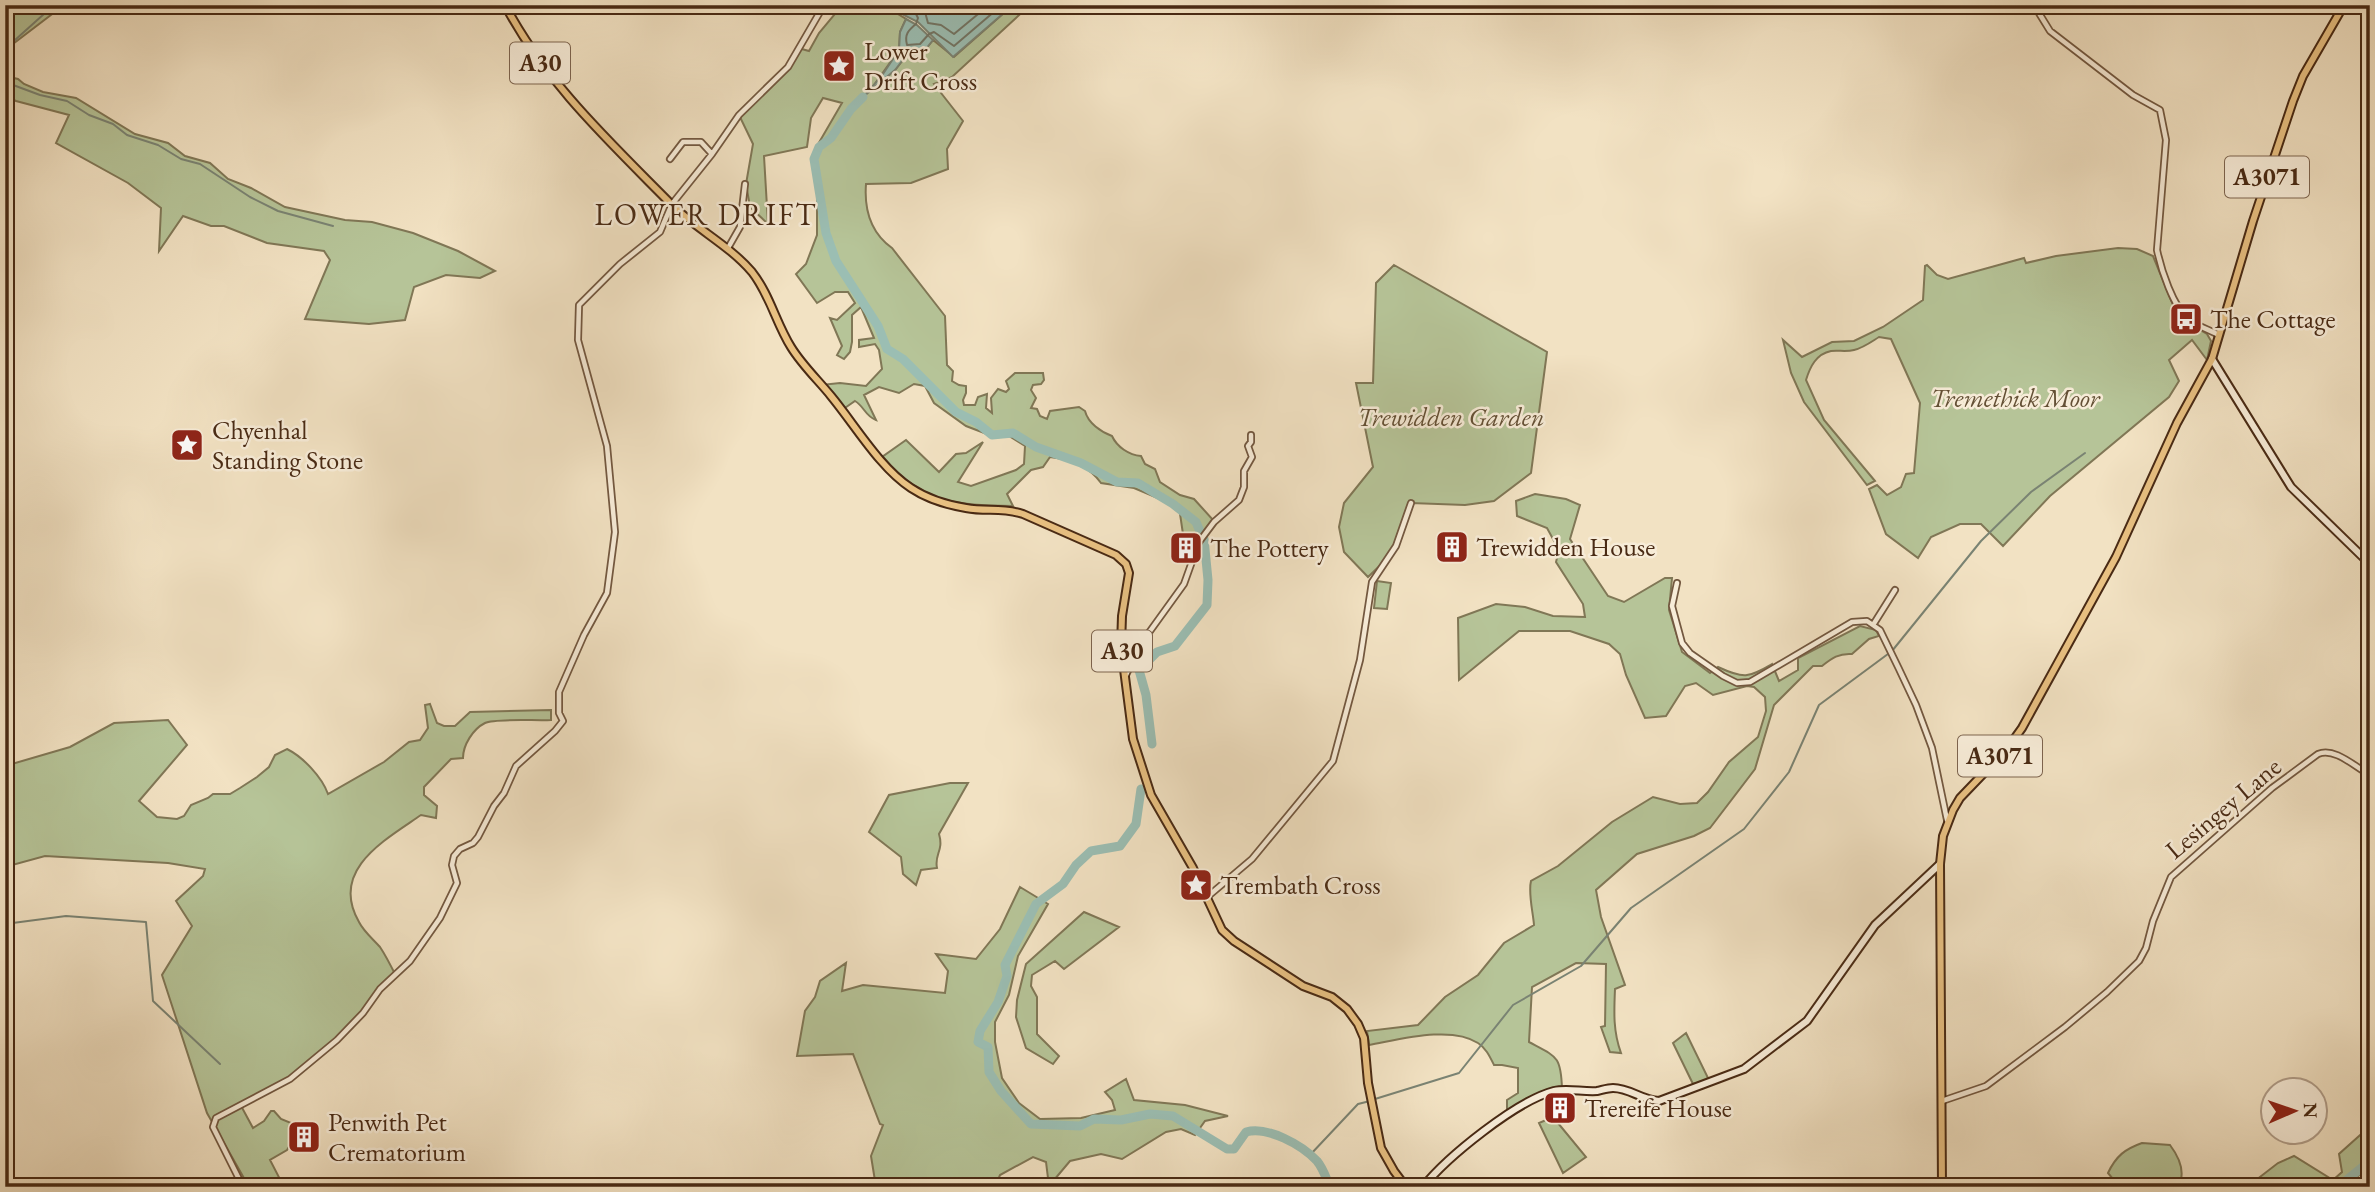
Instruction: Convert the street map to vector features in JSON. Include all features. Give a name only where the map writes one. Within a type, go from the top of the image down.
[{"type":"main road","name":"A30","points":[[505,5],[520,33],[560,87],[672,204],[728,248],[752,272],[766,293],[782,330],[802,363],[890,470],[911,488],[927,496],[966,509],[1008,509],[1023,514],[1116,555],[1126,564],[1129,573],[1122,616],[1121,646],[1133,739],[1147,785],[1160,814],[1193,868],[1222,929],[1234,941],[1303,986],[1332,997],[1347,1009],[1364,1038],[1370,1100],[1381,1149],[1406,1187]]},
{"type":"main road","name":"A3071","points":[[1942,1187],[1940,864],[1947,821],[1960,798],[2007,749],[2033,709],[2132,526],[2177,423],[2212,359],[2253,221],[2298,88],[2344,5]]},
{"type":"main road","points":[[2212,359],[2291,487],[2370,564]]},
{"type":"main road","points":[[1423,1187],[1432,1176],[1495,1123],[1534,1099],[1555,1091],[1615,1088],[1632,1092],[1645,1100],[1659,1101],[1744,1069],[1807,1021],[1875,925],[1940,864]]},
{"type":"street","points":[[243,1187],[212,1127],[216,1118],[290,1079],[337,1040],[363,1013],[380,989],[410,961],[440,918],[457,883],[452,865],[454,856],[478,837],[516,766],[563,721],[559,713],[559,692],[584,635],[607,593],[615,532],[607,446],[578,340],[577,309],[620,264],[660,232],[672,204],[739,115],[788,67],[824,5]]},
{"type":"street","points":[[2034,5],[2049,31],[2133,95],[2160,110],[2166,139],[2157,250],[2160,268],[2189,320],[2220,336]]},
{"type":"street","points":[[670,159],[683,142],[701,142],[712,154]]},
{"type":"street","points":[[728,248],[740,227],[745,184]]},
{"type":"street","points":[[1126,675],[1140,645],[1184,584],[1199,542],[1214,522],[1239,500],[1244,487],[1244,471],[1252,457],[1248,446],[1251,435]]},
{"type":"street","points":[[1206,899],[1252,859],[1334,761],[1360,660],[1372,582],[1396,546],[1411,503]]},
{"type":"street","points":[[1676,583],[1672,606],[1679,638],[1690,653],[1737,683],[1750,682],[1852,622],[1867,621],[1880,630],[1916,705],[1932,748],[1947,821]]},
{"type":"street","points":[[1873,625],[1895,590]]},
{"type":"street","name":"Lesingey Lane","points":[[1942,1101],[1986,1086],[2107,992],[2139,961],[2171,877],[2272,788],[2325,751],[2370,775]]},
{"type":"green space","points":[[15,5],[64,5],[5,50],[5,14]]},
{"type":"green space","points":[[835,5],[883,5],[906,19],[900,32],[899,50],[869,92],[895,70],[906,56],[925,50],[933,40],[954,57],[1013,5],[1030,5],[952,77],[934,84],[963,121],[947,149],[948,169],[911,183],[866,184],[870,220],[878,235],[892,248],[945,316],[947,365],[953,371],[952,381],[966,386],[964,405],[975,405],[978,397],[987,394],[986,408],[992,413],[991,398],[998,389],[1006,392],[1009,389],[1006,381],[1015,373],[1043,373],[1044,380],[1041,384],[1033,385],[1031,390],[1036,398],[1031,408],[1037,409],[1040,416],[1047,419],[1050,411],[1079,407],[1085,411],[1096,426],[1112,436],[1124,450],[1141,456],[1145,464],[1155,469],[1160,482],[1180,495],[1194,499],[1214,521],[1199,542],[1183,534],[1179,507],[1134,488],[1101,483],[1085,468],[1057,458],[1050,457],[1043,467],[1031,470],[1007,494],[1013,506],[957,502],[926,492],[911,484],[882,457],[906,440],[939,472],[956,454],[966,453],[983,442],[958,482],[971,486],[1016,470],[1024,464],[1025,446],[1009,436],[992,436],[966,426],[934,403],[925,386],[914,384],[899,393],[879,387],[864,395],[876,420],[855,401],[842,410],[821,385],[840,383],[866,386],[882,369],[879,350],[875,344],[859,347],[859,340],[874,338],[861,307],[852,315],[850,352],[844,359],[837,355],[842,346],[830,318],[837,320],[855,303],[848,292],[835,292],[817,303],[796,274],[806,264],[817,235],[817,146],[842,103],[823,98],[811,118],[807,147],[764,156],[768,224],[750,207],[746,184],[753,144],[739,115],[788,67],[798,48],[809,51],[819,33],[835,14]]},
{"type":"green space","points":[[5,76],[18,79],[43,92],[76,98],[135,134],[168,143],[185,156],[210,163],[228,179],[285,207],[345,220],[372,222],[413,233],[458,251],[495,271],[480,278],[446,275],[414,287],[405,320],[369,324],[305,319],[330,260],[324,251],[267,243],[224,226],[211,226],[183,216],[159,251],[161,208],[128,183],[56,143],[69,115],[5,96]]},
{"type":"green space","name":"Tremethick Moor","points":[[2118,248],[2137,249],[2153,256],[2178,317],[2207,334],[2211,341],[2207,360],[2192,340],[2169,360],[2179,381],[2169,397],[2050,496],[2003,546],[1981,524],[1960,524],[1931,537],[1918,558],[1886,534],[1869,489],[1877,485],[1887,495],[1901,487],[1906,474],[1914,473],[1920,403],[1891,339],[1879,337],[1857,349],[1831,351],[1821,355],[1809,370],[1806,380],[1824,420],[1875,481],[1867,485],[1804,402],[1791,373],[1783,340],[1802,357],[1832,342],[1854,341],[1883,327],[1923,300],[1927,265],[1937,275],[1948,279],[2024,258],[2026,263]]},
{"type":"green space","name":"Trewidden Garden","points":[[1394,265],[1547,352],[1531,473],[1494,501],[1465,505],[1411,503],[1392,554],[1368,577],[1344,552],[1339,527],[1344,503],[1373,467],[1356,383],[1373,383],[1376,283]]},
{"type":"green space","points":[[1535,494],[1566,499],[1580,505],[1570,539],[1608,596],[1624,602],[1665,578],[1672,578],[1669,610],[1682,652],[1710,673],[1718,667],[1734,674],[1746,675],[1772,664],[1779,681],[1798,670],[1798,658],[1860,626],[1876,630],[1879,636],[1869,639],[1852,654],[1843,654],[1822,666],[1813,666],[1774,705],[1755,769],[1710,828],[1694,836],[1637,854],[1596,890],[1601,917],[1625,985],[1615,989],[1615,1029],[1621,1053],[1610,1052],[1601,1027],[1605,1026],[1606,964],[1576,963],[1532,987],[1529,1042],[1556,1059],[1562,1089],[1507,1112],[1507,1100],[1518,1093],[1518,1068],[1494,1065],[1486,1050],[1478,1043],[1454,1035],[1439,1034],[1369,1045],[1367,1031],[1418,1025],[1445,997],[1478,975],[1504,943],[1534,925],[1531,881],[1558,866],[1612,822],[1653,797],[1680,804],[1697,803],[1729,762],[1758,737],[1766,711],[1765,697],[1754,687],[1747,686],[1713,695],[1696,683],[1685,686],[1666,716],[1645,718],[1620,654],[1609,644],[1570,631],[1519,631],[1459,680],[1458,618],[1496,604],[1525,607],[1553,616],[1585,617],[1583,604],[1556,562],[1559,550],[1547,528],[1517,516],[1516,501]]},
{"type":"green space","points":[[1377,581],[1391,583],[1387,609],[1374,608]]},
{"type":"green space","points":[[430,704],[437,723],[444,726],[455,726],[470,712],[551,710],[551,720],[485,723],[473,733],[463,758],[451,759],[424,787],[424,795],[437,806],[436,818],[421,815],[365,858],[351,887],[352,903],[361,926],[380,947],[396,976],[380,989],[363,1013],[337,1040],[290,1079],[240,1104],[253,1128],[274,1111],[281,1119],[291,1123],[297,1134],[287,1150],[270,1160],[284,1187],[249,1187],[207,1113],[162,975],[192,926],[176,901],[203,876],[205,869],[168,863],[45,856],[5,867],[5,766],[70,747],[114,723],[168,720],[187,745],[139,801],[157,817],[177,819],[184,816],[191,805],[213,794],[230,794],[240,788],[269,767],[275,755],[287,749],[311,768],[328,794],[384,762],[409,742],[420,740],[428,728],[425,705]]},
{"type":"green space","points":[[950,783],[968,783],[939,834],[937,868],[921,870],[916,885],[903,874],[901,857],[869,832],[889,795]]},
{"type":"green space","points":[[1020,887],[1048,904],[1018,956],[1009,995],[995,1022],[995,1042],[1002,1078],[1019,1103],[1040,1119],[1081,1118],[1115,1110],[1112,1100],[1105,1092],[1126,1079],[1134,1100],[1185,1105],[1228,1116],[1205,1121],[1195,1135],[1181,1129],[1166,1132],[1122,1159],[1101,1154],[1070,1161],[1049,1186],[1046,1162],[1033,1157],[1000,1175],[995,1187],[876,1187],[871,1156],[883,1125],[880,1124],[853,1054],[797,1056],[805,1011],[815,997],[820,981],[846,963],[842,991],[863,985],[945,993],[948,971],[936,954],[976,959],[1000,929]]},
{"type":"green space","points":[[1084,912],[1119,927],[1064,969],[1055,961],[1032,975],[1031,986],[1037,997],[1037,1034],[1059,1056],[1053,1064],[1026,1048],[1016,1017],[1017,1000],[1026,964]]},
{"type":"green space","points":[[1686,1033],[1709,1080],[1693,1084],[1673,1043]]},
{"type":"green space","points":[[1553,1117],[1586,1157],[1563,1173],[1539,1123]]},
{"type":"green space","points":[[2370,1118],[2370,1166],[2345,1187],[2247,1187],[2278,1163],[2294,1156],[2333,1180],[2342,1172],[2339,1154],[2368,1128]]},
{"type":"green space","points":[[2142,1143],[2170,1145],[2180,1165],[2178,1187],[2116,1187],[2108,1173],[2111,1167],[2122,1154]]},
{"type":"water","points":[[884,5],[1013,5],[953,57],[918,22]]},
{"type":"water","points":[[906,19],[933,40],[925,50],[906,56],[895,70],[863,97],[881,77],[899,50],[900,32]]},
{"type":"waterway","points":[[5,49],[54,5]]},
{"type":"waterway","points":[[5,82],[40,95],[67,101],[89,115],[113,124],[127,135],[158,145],[181,159],[200,164],[250,197],[278,211],[333,226]]},
{"type":"waterway","points":[[863,97],[831,138],[819,147],[814,159],[826,233],[836,261],[878,326],[887,349],[903,359],[956,412],[976,422],[992,435],[1013,433],[1036,447],[1081,463],[1117,482],[1138,483],[1173,504],[1196,522],[1201,534]]},
{"type":"waterway","points":[[1375,1099],[1459,1073],[1513,1005],[1581,966],[1631,908],[1744,829],[1789,772],[1819,705],[1892,651],[1981,541],[2031,492],[2085,453]]},
{"type":"waterway","points":[[1152,744],[1146,695],[1139,670],[1157,652],[1175,646],[1207,605],[1208,580],[1204,539]]},
{"type":"waterway","points":[[1141,789],[1136,824],[1120,846],[1091,851],[1076,865],[1063,884],[1036,904],[1005,965],[1007,976],[998,1002],[980,1031],[978,1042],[988,1047],[989,1072],[1001,1091],[1031,1124],[1080,1126],[1094,1119],[1121,1120],[1150,1114],[1173,1116],[1227,1149],[1234,1149],[1246,1132],[1274,1134],[1311,1155],[1321,1167],[1330,1187]]},
{"type":"waterway","points":[[5,924],[66,916],[146,922],[153,1001],[220,1064]]},
{"type":"waterway","points":[[1310,1155],[1358,1104],[1370,1101]]},
{"type":"waterway","points":[[2338,1187],[2370,1161]]},
{"type":"place","name":"Lower Drift Cross","points":[[839,66]]},
{"type":"place","name":"The Cottage","points":[[2186,319]]},
{"type":"place","name":"Chyenhal Standing Stone","points":[[187,445]]},
{"type":"place","name":"Trewidden House","points":[[1452,547]]},
{"type":"place","name":"The Pottery","points":[[1186,548]]},
{"type":"place","name":"Trembath Cross","points":[[1196,885]]},
{"type":"place","name":"Trereife House","points":[[1560,1108]]},
{"type":"place","name":"Penwith Pet Crematorium","points":[[304,1137]]},
{"type":"district","name":"LOWER DRIFT","points":[[706,215]]}]
